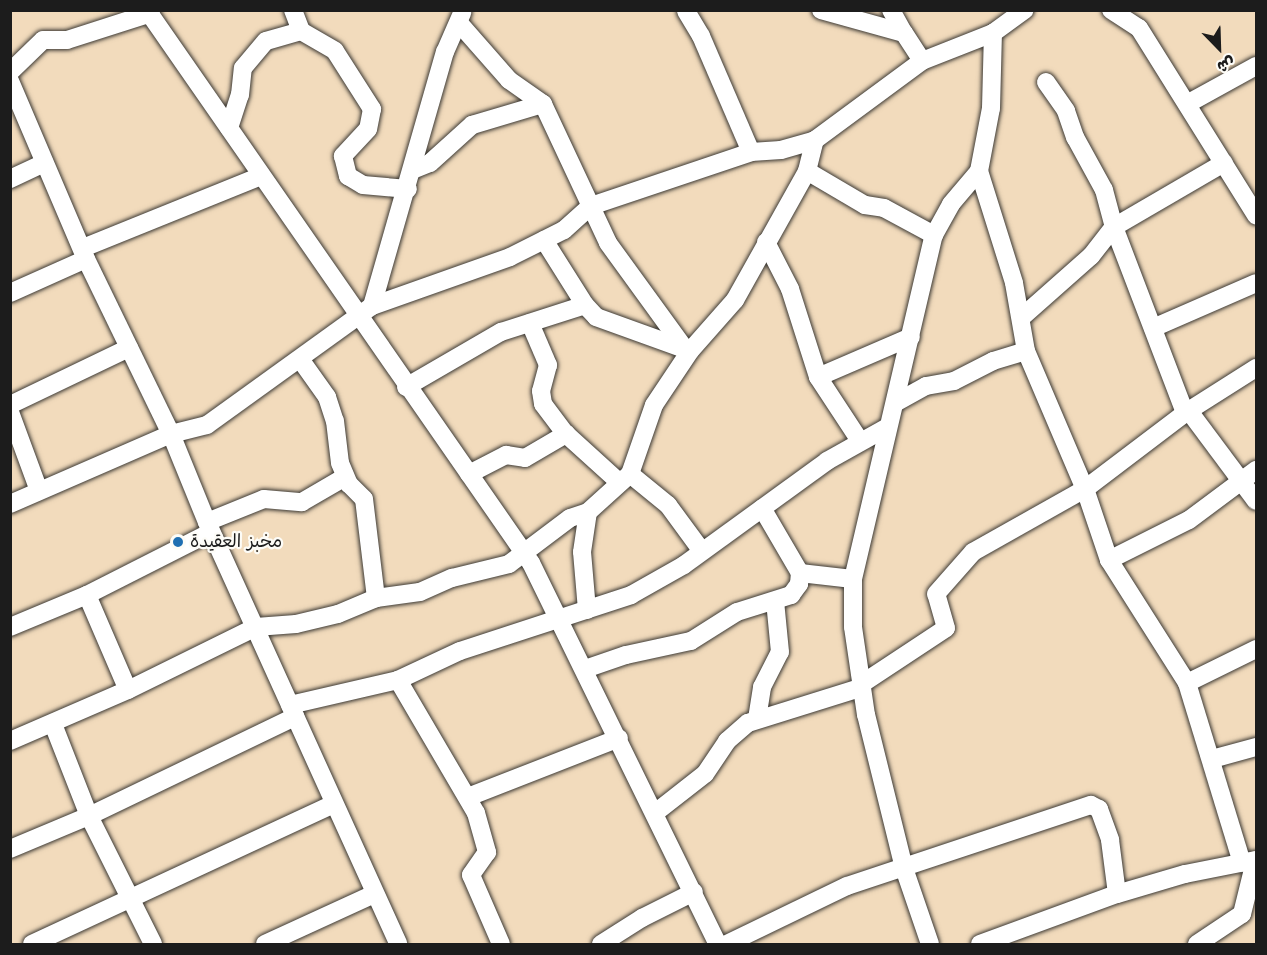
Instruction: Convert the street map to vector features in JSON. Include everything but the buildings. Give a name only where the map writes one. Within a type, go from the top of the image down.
[{"type":"street","points":[[293,10],[301,31],[336,51],[372,109],[368,129],[343,156],[348,176],[363,185],[408,189]]},
{"type":"street","points":[[821,10],[904,33]]},
{"type":"street","points":[[891,10],[922,61]]},
{"type":"street","points":[[10,504],[171,434],[213,422],[366,312],[510,257],[564,230],[591,206],[751,152],[781,150],[815,140],[922,61],[993,33],[1025,10]]},
{"type":"street","points":[[1111,10],[1139,28],[1224,163],[1250,190],[1257,215]]},
{"type":"street","points":[[686,11],[701,36],[751,152]]},
{"type":"street","points":[[10,72],[43,40],[67,39],[149,12],[261,176],[366,312],[406,387],[524,554],[561,619],[718,945]]},
{"type":"street","points":[[366,312],[415,169],[445,52],[461,16],[508,80],[543,104],[608,243],[687,350]]},
{"type":"street","points":[[229,128],[240,95],[243,68],[266,41],[301,31]]},
{"type":"street","points":[[993,33],[991,108],[979,171],[1022,317],[1026,351],[1085,489],[1109,560],[1187,683],[1212,759],[1225,819],[1251,862],[1242,914],[1197,945]]},
{"type":"street","points":[[1187,104],[1257,66]]},
{"type":"street","points":[[10,81],[44,163],[171,434],[209,527],[398,945]]},
{"type":"street","points":[[1046,82],[1066,111],[1075,137],[1104,190],[1114,227],[1185,413]]},
{"type":"street","points":[[415,169],[430,163],[472,125],[543,104]]},
{"type":"street","points":[[10,741],[128,690],[256,627],[296,624],[339,614],[376,598],[420,592],[452,579],[509,564],[570,518],[588,512],[624,478],[654,405],[687,350],[735,300],[807,171],[815,140]]},
{"type":"street","points":[[10,179],[44,163]]},
{"type":"street","points":[[1022,317],[1091,256],[1114,227],[1224,163]]},
{"type":"street","points":[[807,171],[865,205],[884,208],[934,235]]},
{"type":"street","points":[[930,945],[903,868],[860,687],[853,579],[886,428],[897,402],[934,235],[951,204],[979,171]]},
{"type":"street","points":[[10,293],[85,253],[261,176]]},
{"type":"street","points":[[544,240],[585,305],[597,317],[687,350]]},
{"type":"street","points":[[766,242],[790,289],[818,377],[860,441]]},
{"type":"street","points":[[1153,328],[1257,283]]},
{"type":"street","points":[[406,387],[481,342],[585,305]]},
{"type":"street","points":[[530,323],[548,365],[541,397],[566,434],[624,478],[668,505],[701,550]]},
{"type":"street","points":[[818,377],[911,337]]},
{"type":"street","points":[[10,405],[129,348]]},
{"type":"street","points":[[897,402],[926,386],[954,381],[993,361],[1026,351]]},
{"type":"street","points":[[300,359],[329,404],[345,477],[364,499],[376,598]]},
{"type":"street","points":[[656,813],[688,790],[715,762],[735,733],[757,719],[860,687],[946,628],[936,594],[973,552],[1085,489],[1185,413],[1257,368]]},
{"type":"street","points":[[10,412],[39,491]]},
{"type":"street","points":[[1185,413],[1192,415],[1250,476],[1257,501]]},
{"type":"street","points":[[11,848],[89,816],[292,711],[398,680],[460,651],[631,596],[660,580],[860,441],[886,428]]},
{"type":"street","points":[[469,474],[506,455],[525,458],[566,434]]},
{"type":"street","points":[[1109,560],[1189,520],[1250,476]]},
{"type":"street","points":[[10,627],[87,595],[264,499],[302,502],[345,477]]},
{"type":"street","points":[[585,669],[626,655],[691,641],[737,612],[775,601],[796,590],[800,573],[762,508]]},
{"type":"street","points":[[587,610],[582,552],[588,512]]},
{"type":"street","points":[[800,573],[853,579]]},
{"type":"street","points":[[87,595],[128,690]]},
{"type":"street","points":[[757,719],[762,687],[780,652],[775,601]]},
{"type":"street","points":[[1187,683],[1257,650]]},
{"type":"street","points":[[398,680],[468,797],[486,847],[486,857],[471,875],[501,945]]},
{"type":"street","points":[[53,724],[89,816],[133,900],[153,945]]},
{"type":"street","points":[[468,797],[619,738]]},
{"type":"street","points":[[1212,759],[1257,747]]},
{"type":"street","points":[[32,945],[133,900],[333,804]]},
{"type":"street","points":[[726,945],[847,886],[1091,805],[1099,808],[1110,840],[1117,894]]},
{"type":"street","points":[[980,945],[1117,894],[1251,862]]},
{"type":"street","points":[[601,945],[642,918],[693,892]]},
{"type":"street","points":[[266,945],[374,894]]},
{"type":"place","name":"مخبز العقيدة","points":[[178,542]]}]
